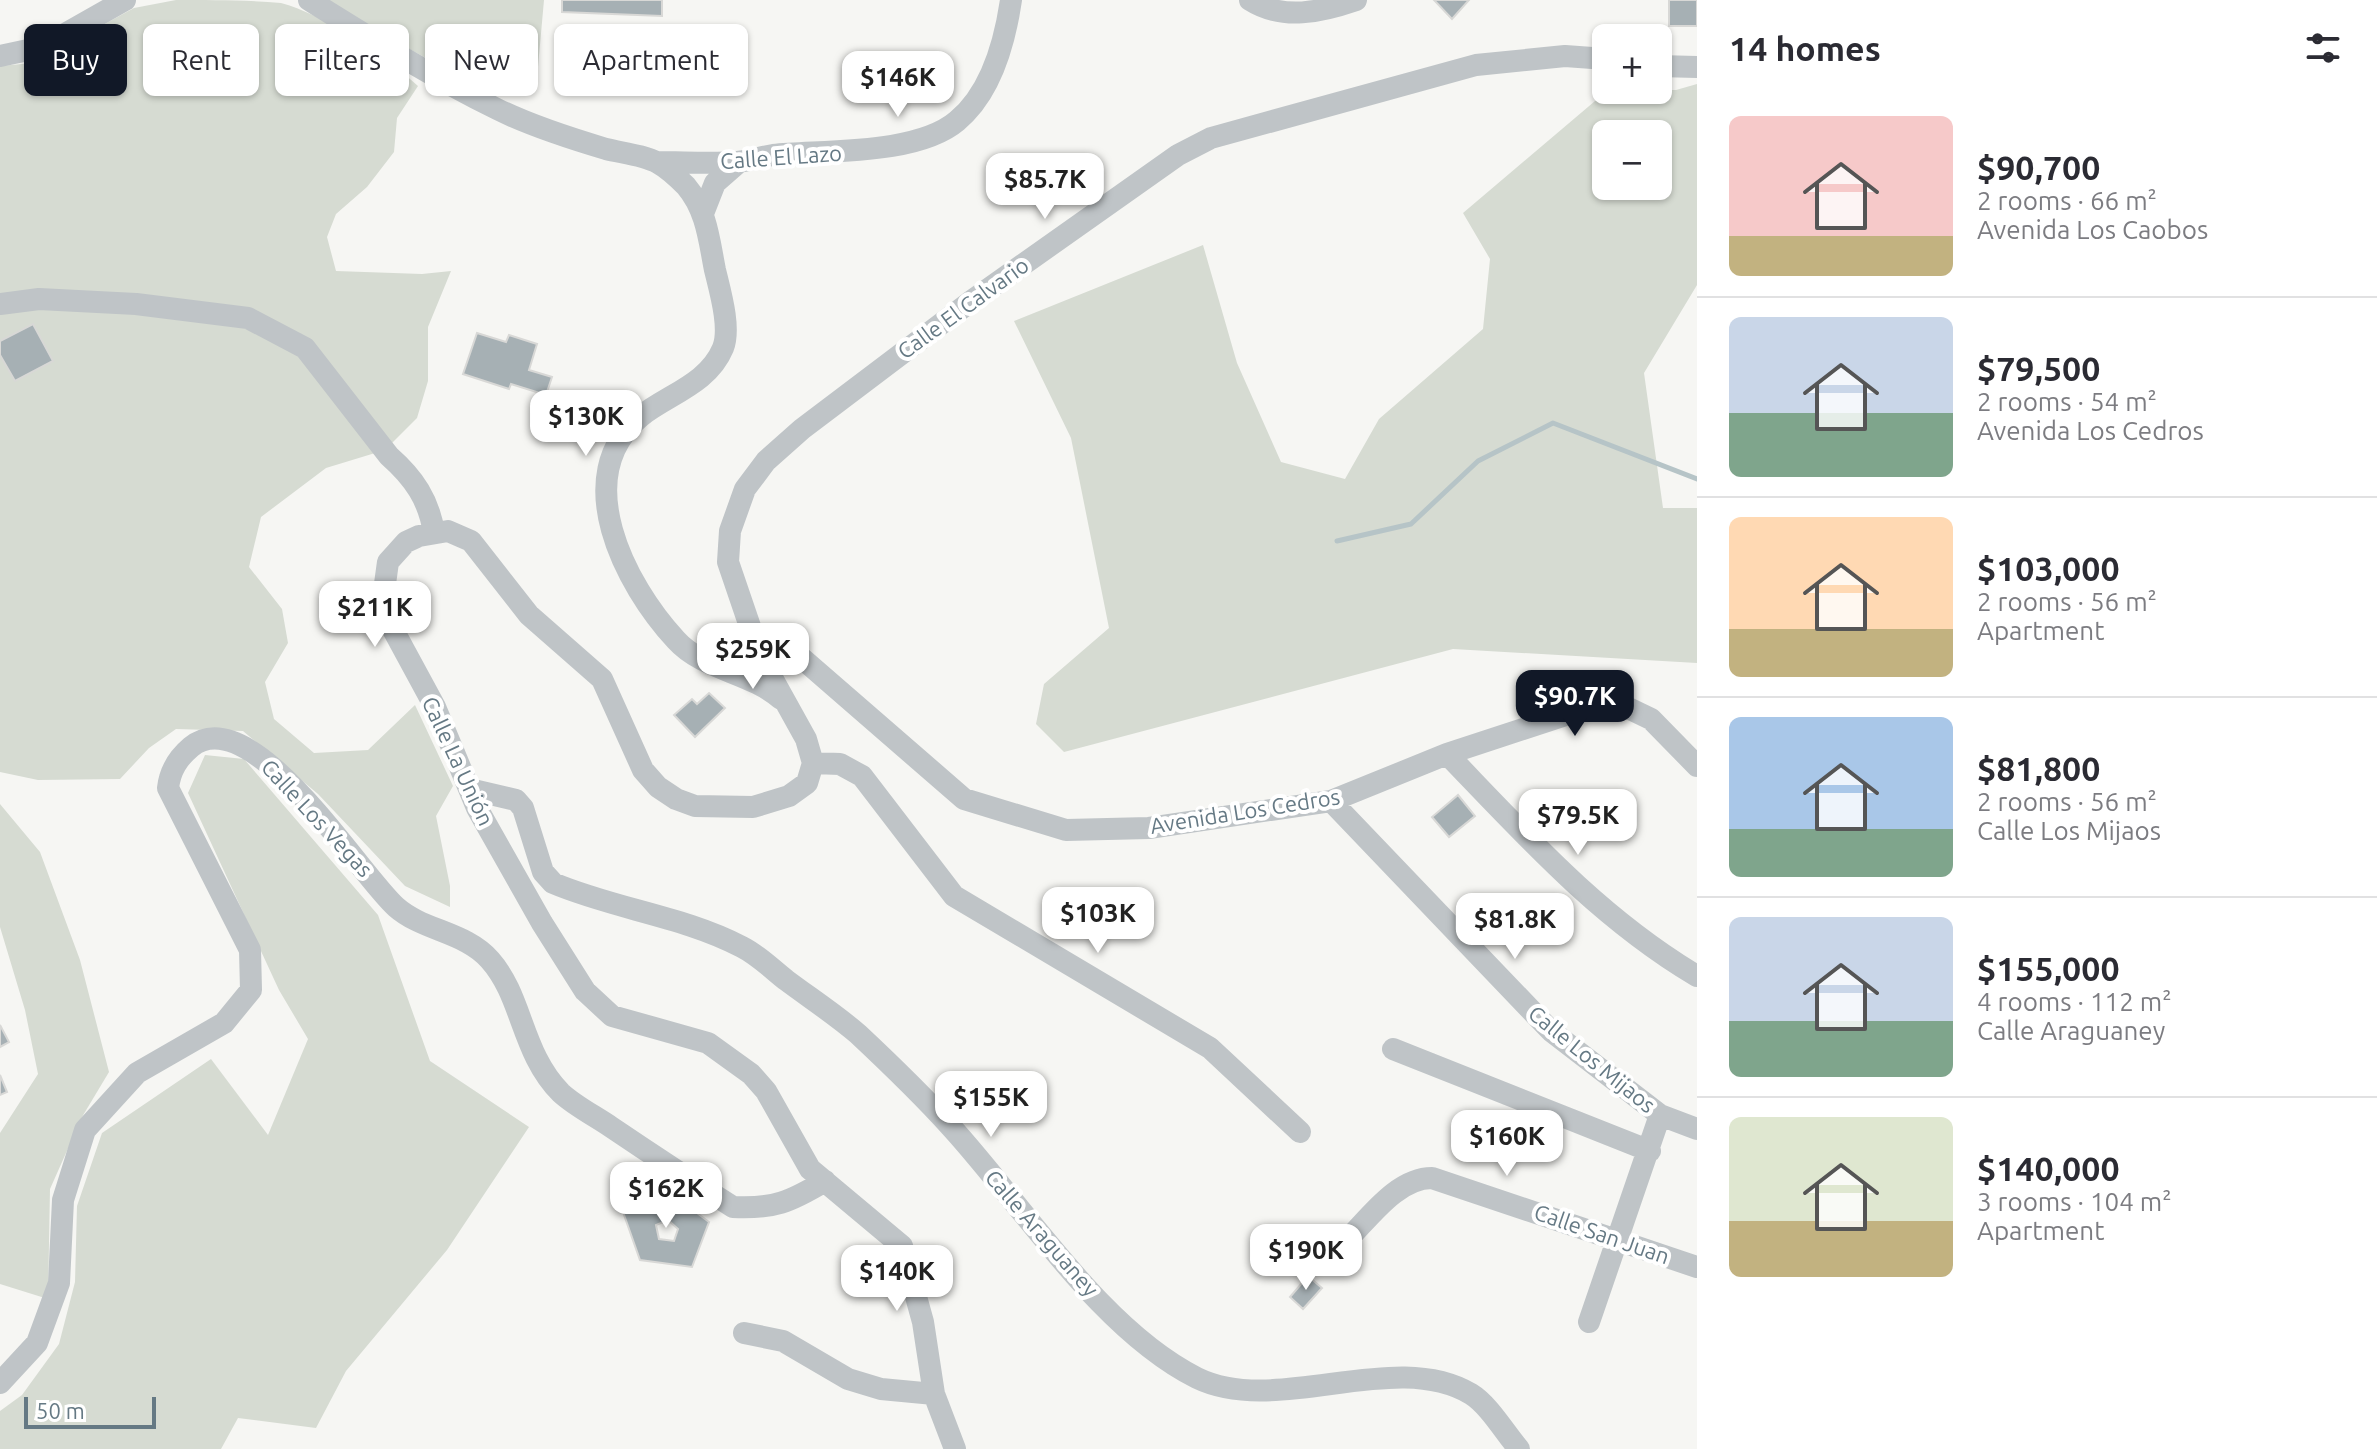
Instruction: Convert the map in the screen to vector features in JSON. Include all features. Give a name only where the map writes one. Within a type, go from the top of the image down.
[{"type":"street","points":[[0,56],[42,47],[125,0]]},
{"type":"street","points":[[0,304],[39,299],[95,302],[248,318],[305,348],[389,456],[405,470],[429,506],[434,533],[448,531],[471,541],[529,615],[592,668],[608,688],[643,770],[658,787],[676,799],[717,808],[766,805],[807,783],[813,763],[806,739],[786,704],[734,671],[690,653],[655,614],[619,547],[606,503],[605,476],[611,451],[626,429],[712,368],[724,345],[720,293],[704,211],[685,185],[657,162],[579,141],[499,110],[309,0]]},
{"type":"street","name":"Calle El Lazo","points":[[657,162],[739,162],[772,155],[847,153],[933,133],[956,123],[986,85],[1007,23],[1011,0]]},
{"type":"street","points":[[1250,0],[1259,6],[1303,15],[1356,0]]},
{"type":"street","name":"Calle El Calvario","points":[[786,704],[760,656],[728,562],[730,531],[745,489],[766,461],[802,429],[983,292],[1178,155],[1211,138],[1476,65],[1565,56],[1592,58]]},
{"type":"street","points":[[1672,66],[1697,67]]},
{"type":"street","points":[[704,211],[715,183],[739,162]]},
{"type":"street","name":"Calle La Unión","points":[[434,533],[406,542],[388,562],[384,605],[397,641],[435,707],[469,789],[542,923],[597,1005],[627,1023],[681,1033],[728,1055],[766,1091],[810,1169],[902,1246],[923,1322],[934,1394],[955,1449]]},
{"type":"street","name":"Avenida Los Cedros","points":[[760,656],[778,650],[797,654],[956,782],[964,799],[1066,830],[1149,828],[1331,801],[1447,754],[1599,704],[1626,707],[1651,719],[1697,766]]},
{"type":"street","points":[[734,671],[747,670],[760,656]]},
{"type":"street","name":"Calle Los Vegas","points":[[0,1383],[37,1343],[59,1283],[63,1200],[85,1130],[137,1073],[224,1023],[251,990],[250,950],[168,788],[172,769],[182,755],[197,743],[220,737],[235,740],[257,753],[345,844],[395,906],[479,948],[493,962],[535,1059],[565,1096],[733,1207],[766,1209],[790,1201],[825,1181]]},
{"type":"street","points":[[1447,754],[1570,882],[1653,950],[1697,976]]},
{"type":"street","points":[[813,763],[840,764],[862,776],[954,896],[1210,1048],[1300,1132]]},
{"type":"street","name":"Calle Araguaney","points":[[469,789],[516,800],[523,808],[543,872],[553,883],[579,894],[645,911],[743,947],[857,1034],[952,1128],[1108,1308],[1152,1348],[1199,1379],[1240,1388],[1289,1389],[1381,1378],[1429,1381],[1472,1395],[1519,1449]]},
{"type":"street","name":"Calle Los Mijaos","points":[[1331,801],[1551,1031],[1660,1115],[1697,1129]]},
{"type":"street","points":[[1393,1049],[1650,1151]]},
{"type":"street","points":[[1589,1322],[1660,1115]]},
{"type":"street","name":"Calle San Juan","points":[[1344,1243],[1402,1186],[1418,1178],[1432,1178],[1697,1267]]},
{"type":"street","points":[[744,1333],[783,1341],[848,1379],[881,1389],[934,1394]]},
{"type":"shaded area","points":[[176,0],[281,3],[329,24],[275,24],[275,96],[409,96],[409,79],[418,86],[397,118],[394,152],[367,187],[336,214],[327,237],[336,271],[422,274],[451,271],[428,327],[428,381],[417,418],[385,450],[326,468],[261,517],[249,567],[282,609],[288,643],[265,682],[274,719],[314,753],[368,750],[415,705],[453,786],[436,816],[450,886],[450,907],[405,886],[318,794],[243,731],[176,729],[149,748],[120,779],[38,780],[0,772],[0,66],[24,64],[24,96],[127,96],[127,24],[105,24],[134,8]]},
{"type":"shaded area","points":[[321,0],[544,0],[538,67],[538,24],[425,24],[425,57],[409,49],[409,24],[364,24]]},
{"type":"shaded area","points":[[1697,84],[1697,285],[1644,373],[1663,508],[1697,508],[1697,663],[1453,649],[1064,752],[1036,724],[1044,684],[1109,628],[1071,438],[1014,321],[1203,245],[1237,363],[1281,462],[1345,479],[1379,419],[1483,329],[1490,259],[1463,213],[1592,104],[1672,104],[1672,90]]},
{"type":"shaded area","points":[[205,755],[244,759],[378,915],[430,1061],[529,1127],[447,1250],[346,1371],[316,1428],[238,1418],[221,1449],[0,1449],[0,1411],[22,1395],[59,1344],[75,1282],[77,1206],[102,1133],[211,1059],[268,1135],[308,1039],[279,990],[188,793]]},
{"type":"shaded area","points":[[0,804],[40,852],[80,960],[109,1072],[82,1117],[50,1189],[48,1299],[0,1284],[0,1133],[38,1074],[25,1010],[0,927]]},
{"type":"building","points":[[562,0],[662,0],[662,16],[562,12]]},
{"type":"building","points":[[1434,0],[1469,0],[1452,19]]},
{"type":"building","points":[[1669,0],[1697,0],[1697,26],[1669,24]]},
{"type":"building","points":[[33,324],[53,361],[15,381],[0,355],[0,341]]},
{"type":"building","points":[[477,333],[506,342],[509,335],[537,344],[529,370],[552,377],[546,395],[511,384],[509,389],[463,374]]},
{"type":"building","points":[[709,693],[725,708],[695,737],[674,715],[692,699],[697,704]]},
{"type":"building","points":[[1458,795],[1475,816],[1449,837],[1432,817]]},
{"type":"building","points":[[0,1025],[9,1042],[0,1047]]},
{"type":"building","points":[[0,1075],[7,1092],[0,1095]]},
{"type":"building","points":[[665,1189],[709,1222],[692,1267],[640,1260],[623,1212]],"holes":[[[668,1220],[678,1229],[674,1241],[659,1239],[656,1225]]]},
{"type":"building","points":[[1308,1276],[1322,1288],[1303,1309],[1290,1297]]},
{"type":"waterway","points":[[1337,541],[1411,524],[1478,461],[1553,423],[1697,479]]}]
